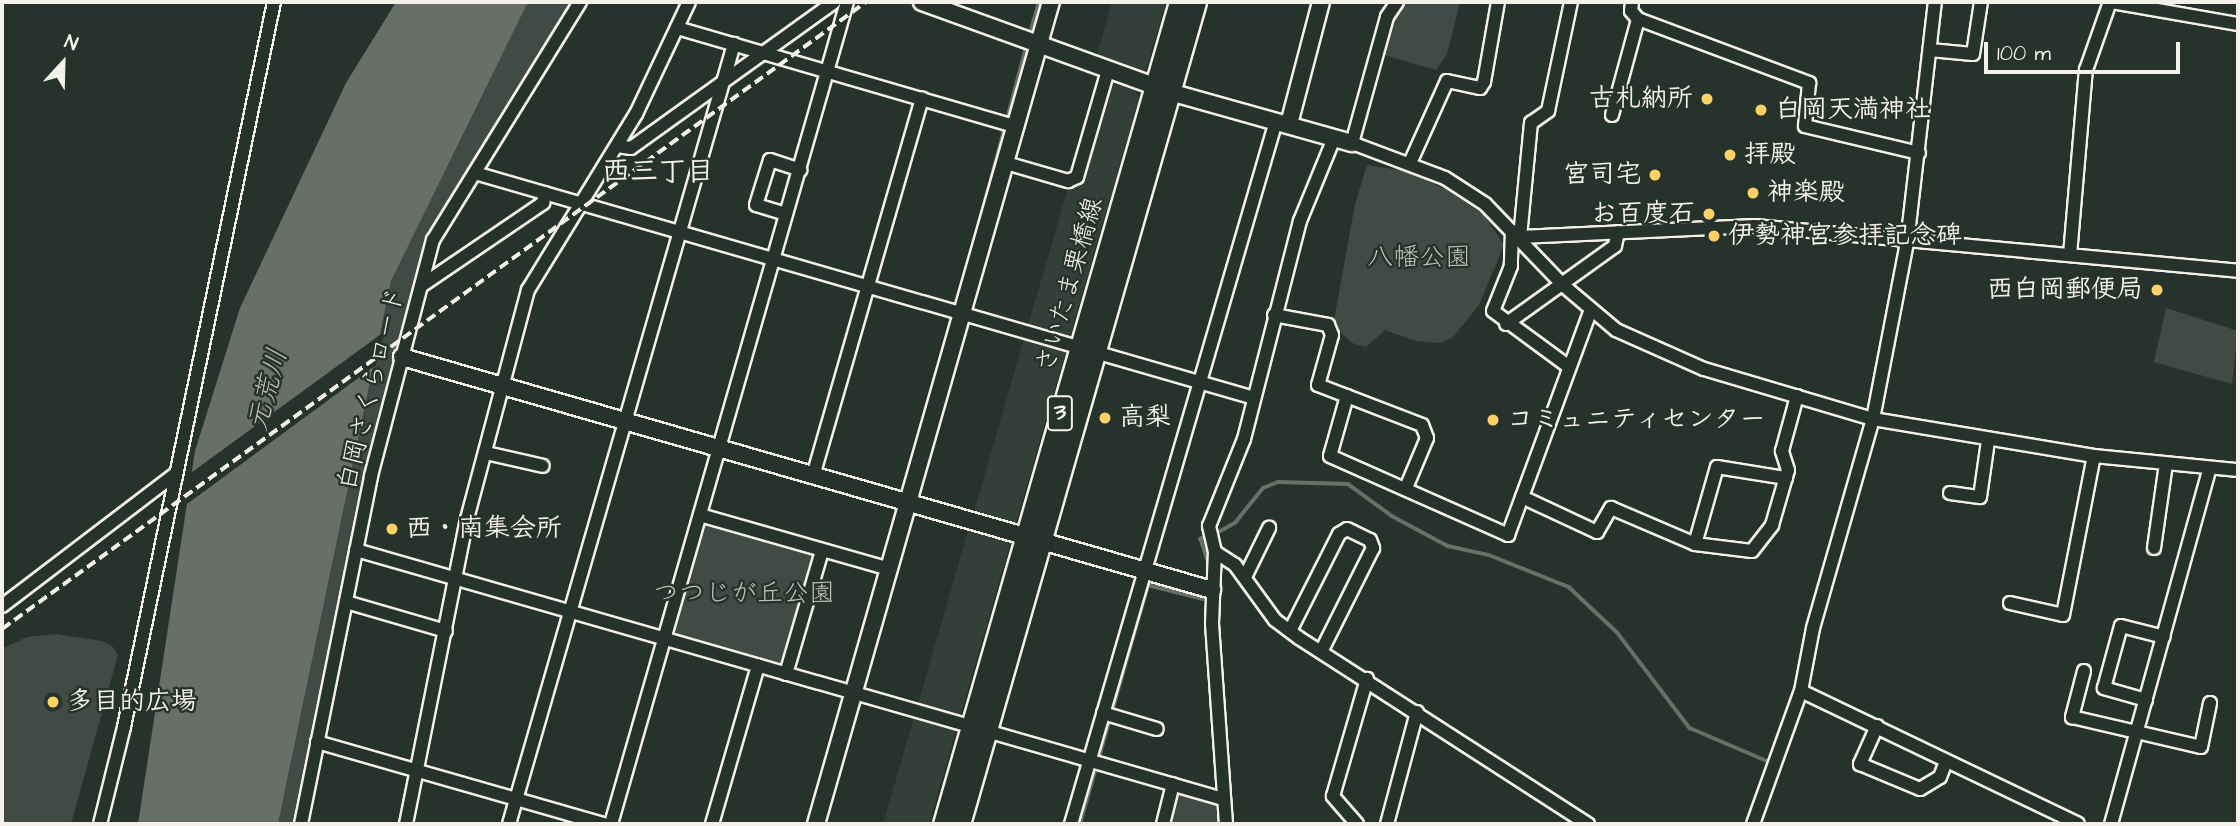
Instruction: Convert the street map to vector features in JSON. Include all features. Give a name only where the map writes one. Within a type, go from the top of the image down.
[{"type":"main road","name":"さいたま栗橋線","points":[[1163,89],[1179,2]]},
{"type":"main road","name":"さいたま栗橋線","points":[[943,824],[978,729],[1163,89],[1196,2]]},
{"type":"main road","name":"さいたま栗橋線","points":[[960,824],[978,729]]},
{"type":"street","points":[[100,824],[124,727],[274,2]]},
{"type":"street","name":"白岡さくらロード","points":[[305,824],[317,742],[356,551],[433,240],[580,2]]},
{"type":"street","points":[[406,824],[456,579],[485,453],[528,290],[617,146],[689,2]]},
{"type":"street","points":[[617,146],[631,148],[834,2]]},
{"type":"street","points":[[611,824],[847,2]]},
{"type":"street","points":[[922,2],[1163,89],[1352,143],[1445,178],[1485,204],[1564,286],[1591,310],[1616,330],[1662,353],[1873,419],[1988,441],[2094,456],[2209,470],[2238,470]]},
{"type":"street","points":[[816,824],[1051,2]]},
{"type":"street","points":[[1071,824],[1200,382],[1321,2]]},
{"type":"street","points":[[1352,143],[1387,17],[1397,2]]},
{"type":"street","points":[[1410,163],[1447,81],[1480,88],[1484,82],[1498,2]]},
{"type":"street","points":[[1568,366],[1506,324],[1493,311],[1511,266],[1531,123],[1548,111],[1571,2]]},
{"type":"street","points":[[1632,2],[1631,11],[1638,19],[1809,83],[1805,126],[1919,153]]},
{"type":"street","points":[[1753,824],[1801,691],[1813,628],[1873,419],[1907,243],[1935,2]]},
{"type":"street","points":[[1930,50],[1973,54],[1982,2]]},
{"type":"street","points":[[2070,256],[2086,70],[2111,2],[2161,7],[2185,16],[2238,24]]},
{"type":"street","points":[[2185,16],[2188,2]]},
{"type":"street","points":[[1612,115],[1638,19]]},
{"type":"street","points":[[677,28],[1017,127]]},
{"type":"street","points":[[509,824],[734,44]]},
{"type":"street","points":[[1006,163],[1068,181],[1077,177],[1108,70]]},
{"type":"street","points":[[813,476],[922,98]]},
{"type":"street","points":[[1226,824],[1210,590],[1214,552],[1209,526],[1244,439],[1300,221],[1334,138]]},
{"type":"street","points":[[786,215],[756,205],[770,160],[800,170]]},
{"type":"street","points":[[475,173],[1254,398]]},
{"type":"street","points":[[421,286],[543,203],[545,193]]},
{"type":"street","points":[[1516,234],[1755,226],[1907,243],[2238,271]]},
{"type":"street","points":[[1506,324],[1564,286],[1615,246],[1618,232]]},
{"type":"street","points":[[1347,396],[1330,456],[1508,535],[1568,366],[1591,310]]},
{"type":"street","points":[[1275,315],[1328,325],[1332,335],[1318,384],[1422,425],[1427,438],[1406,488]]},
{"type":"street","points":[[402,357],[1210,590]]},
{"type":"street","points":[[1522,497],[1597,532],[1611,508],[1695,544],[1752,551],[1772,525],[1786,478],[1782,451],[1797,396]]},
{"type":"street","points":[[1950,493],[1980,497],[1988,441]]},
{"type":"street","points":[[485,453],[543,466]]},
{"type":"street","points":[[2010,603],[2063,615],[2094,456]]},
{"type":"street","points":[[2154,548],[2166,464]]},
{"type":"street","points":[[1695,544],[1717,467],[1786,478]]},
{"type":"street","points":[[2110,824],[2209,470]]},
{"type":"street","points":[[2,606],[176,474]]},
{"type":"street","points":[[700,515],[890,569]]},
{"type":"street","points":[[1245,577],[1269,528]]},
{"type":"street","points":[[1290,631],[1339,534],[1348,529],[1370,540],[1373,548],[1321,652]]},
{"type":"street","points":[[356,551],[1223,799]]},
{"type":"street","points":[[786,674],[822,551]]},
{"type":"street","points":[[1214,552],[1235,565],[1275,620],[1290,631],[1588,824]]},
{"type":"street","points":[[346,602],[446,631]]},
{"type":"street","points":[[2146,700],[2104,688],[2121,626],[2164,636]]},
{"type":"street","points":[[712,824],[758,666]]},
{"type":"street","points":[[2084,671],[2071,717],[2201,747],[2210,703]]},
{"type":"street","points":[[1357,824],[1334,796],[1367,679]]},
{"type":"street","points":[[1801,691],[2078,824]]},
{"type":"street","points":[[1387,824],[1417,712]]},
{"type":"street","points":[[1104,713],[1157,729]]},
{"type":"street","points":[[1877,726],[1860,764],[1920,789],[1940,777],[1947,761]]},
{"type":"street","points":[[317,742],[603,824]]},
{"type":"street","points":[[1163,824],[1173,785]]},
{"type":"shaded area","points":[[1112,2],[1166,2],[1146,69],[1140,72],[1097,56]]},
{"type":"shaded area","points":[[1100,78],[1135,91],[1139,98],[929,824],[883,824]]},
{"type":"green space","points":[[528,2],[574,2],[427,243],[364,473],[295,824],[278,824],[391,281]]},
{"type":"green space","points":[[1404,2],[1460,2],[1447,54],[1436,70],[1384,55],[1393,18]]},
{"type":"green space","name":"八幡公園","points":[[1367,165],[1406,171],[1447,190],[1484,215],[1504,245],[1479,305],[1453,337],[1440,343],[1416,341],[1385,330],[1366,347],[1352,343],[1333,326],[1355,204]]},
{"type":"green space","points":[[2166,308],[2238,331],[2232,384],[2154,362]]},
{"type":"green space","name":"つつじが丘公園","points":[[709,522],[813,553],[785,663],[780,666],[676,636],[673,629],[702,526]]},
{"type":"green space","name":"多目的広場","points":[[56,634],[102,641],[113,647],[118,655],[71,824],[2,824],[2,649],[27,637]]},
{"type":"green space","points":[[1176,792],[1219,804],[1221,824],[1168,824]]},
{"type":"water","name":"元荒川","points":[[396,2],[528,2],[391,281],[278,824],[138,824],[195,451],[240,308],[346,83]]},
{"type":"pier","points":[[384,332],[376,365],[183,507],[188,475]]},
{"type":"waterway","points":[[1029,37],[1039,2]]},
{"type":"waterway","points":[[974,243],[1027,44]]},
{"type":"waterway","points":[[1215,534],[1235,523],[1263,488],[1278,482],[1348,484],[1392,516],[1448,546],[1489,555],[1569,587],[1617,632],[1690,728],[1767,761]]},
{"type":"waterway","points":[[1208,536],[1201,539],[1209,564]]},
{"type":"waterway","points":[[1080,824],[1148,585],[1207,600],[1208,596]]},
{"type":"railway","points":[[2,629],[866,2]]},
{"type":"place","name":"古札納所","points":[[1707,99]]},
{"type":"place","name":"白岡天満神社","points":[[1761,110]]},
{"type":"place","name":"拝殿","points":[[1730,155]]},
{"type":"place","name":"宮司宅","points":[[1655,175]]},
{"type":"place","name":"神楽殿","points":[[1753,193]]},
{"type":"place","name":"お百度石","points":[[1709,214]]},
{"type":"place","name":"伊勢神宮参拝記念碑","points":[[1714,236]]},
{"type":"place","name":"西白岡郵便局","points":[[2157,290]]},
{"type":"place","name":"高梨","points":[[1105,418]]},
{"type":"place","name":"コミュニティセンター","points":[[1493,420]]},
{"type":"place","name":"西・南集会所","points":[[392,529]]},
{"type":"place","name":"多目的広場","points":[[53,702]]},
{"type":"district","name":"西三丁目","points":[[658,172]]}]
